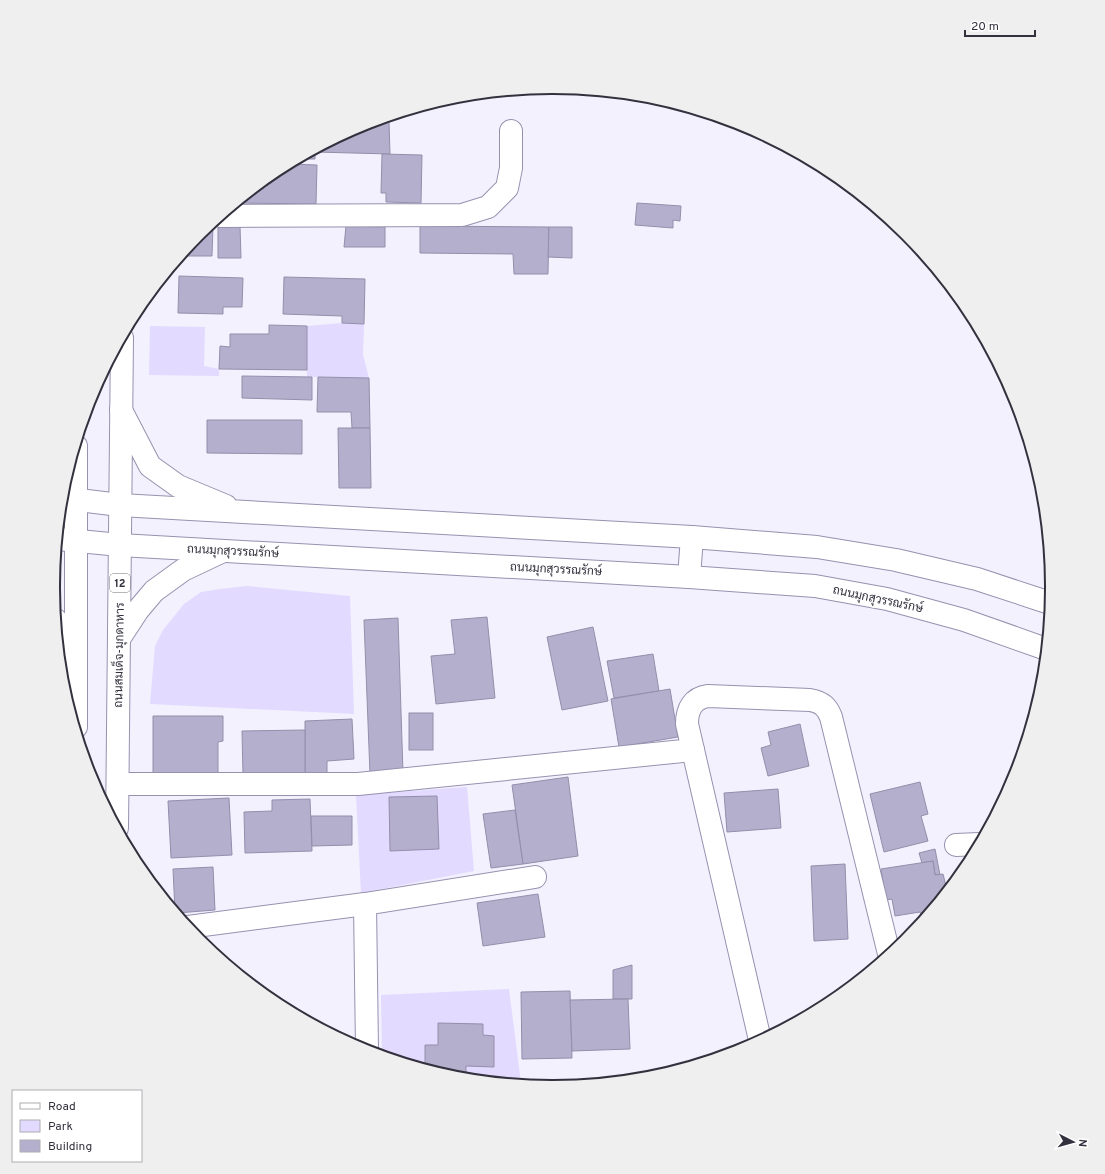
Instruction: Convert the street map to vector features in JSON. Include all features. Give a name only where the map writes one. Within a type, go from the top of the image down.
[{"type":"main road","points":[[229,216],[462,214],[488,207],[507,188],[511,168],[511,131]]},
{"type":"main road","name":"ถนนสมเด็จ-มุกดาหาร","points":[[118,818],[122,349]]},
{"type":"main road","points":[[121,410],[150,466],[178,486],[238,512]]},
{"type":"main road","points":[[71,483],[67,540],[76,679],[76,710]]},
{"type":"main road","points":[[69,499],[120,506],[692,537],[818,547],[896,560],[977,579],[1045,601]]},
{"type":"main road","points":[[689,577],[692,537]]},
{"type":"main road","name":"ถนนมุกสุวรรณรักษ์","points":[[67,540],[120,545],[689,577],[814,586],[887,599],[964,620],[1041,647]]},
{"type":"main road","points":[[119,639],[138,610],[154,591],[183,570],[224,551]]},
{"type":"main road","points":[[62,631],[76,679]]},
{"type":"main road","points":[[759,1034],[687,724],[687,716],[695,701],[701,697],[708,696],[810,700],[822,704],[828,709],[887,947]]},
{"type":"main road","points":[[118,784],[358,784],[693,750]]},
{"type":"main road","points":[[956,844],[972,844]]},
{"type":"main road","points":[[195,926],[365,904],[535,877]]},
{"type":"main road","points":[[365,904],[367,1043]]},
{"type":"green space","points":[[342,323],[364,324],[363,355],[369,378],[307,377],[307,326]]},
{"type":"green space","points":[[150,326],[205,327],[204,366],[219,369],[219,376],[149,375]]},
{"type":"green space","points":[[247,586],[350,596],[354,714],[150,704],[155,646],[163,630],[184,604],[201,592]]},
{"type":"green space","points":[[467,787],[474,871],[361,893],[356,795]]},
{"type":"green space","points":[[509,989],[520,1078],[456,1070],[425,1063],[382,1049],[381,995]]},
{"type":"building","points":[[389,123],[390,154],[321,152],[364,132]]},
{"type":"building","points":[[382,154],[422,155],[421,203],[386,202],[386,193],[381,193]]},
{"type":"building","points":[[315,155],[315,159],[308,159]]},
{"type":"building","points":[[299,164],[317,165],[316,204],[245,203]]},
{"type":"building","points":[[637,203],[681,206],[680,221],[673,220],[673,228],[635,225]]},
{"type":"building","points":[[240,226],[241,258],[218,258],[218,227]]},
{"type":"building","points":[[346,226],[385,227],[385,247],[344,247]]},
{"type":"building","points":[[420,226],[549,227],[548,274],[514,274],[513,254],[420,253]]},
{"type":"building","points":[[549,227],[572,227],[572,258],[548,257]]},
{"type":"building","points":[[213,231],[212,256],[188,256]]},
{"type":"building","points":[[179,276],[243,278],[242,307],[223,307],[223,314],[178,313]]},
{"type":"building","points":[[284,277],[365,279],[364,324],[342,323],[342,316],[283,314]]},
{"type":"building","points":[[269,325],[307,326],[307,370],[219,369],[220,346],[230,347],[230,334],[269,334]]},
{"type":"building","points":[[242,376],[312,377],[312,400],[242,398]]},
{"type":"building","points":[[318,377],[369,378],[370,428],[352,428],[351,412],[317,412]]},
{"type":"building","points":[[207,420],[302,420],[302,454],[207,453]]},
{"type":"building","points":[[338,428],[370,428],[371,488],[339,488]]},
{"type":"building","points":[[487,617],[495,698],[436,704],[431,656],[455,654],[451,620]]},
{"type":"building","points":[[398,618],[403,773],[370,774],[364,620]]},
{"type":"building","points":[[593,627],[608,701],[562,710],[547,637]]},
{"type":"building","points":[[653,654],[659,691],[614,698],[607,661]]},
{"type":"building","points":[[670,689],[678,737],[619,747],[611,699]]},
{"type":"building","points":[[409,713],[433,713],[433,750],[409,750]]},
{"type":"building","points":[[153,716],[223,716],[223,741],[218,742],[218,778],[153,778]]},
{"type":"building","points":[[352,719],[354,759],[327,761],[327,774],[305,777],[305,721]]},
{"type":"building","points":[[800,724],[809,766],[768,776],[761,748],[771,745],[768,732]]},
{"type":"building","points":[[305,730],[305,774],[243,775],[242,731]]},
{"type":"building","points":[[568,777],[578,856],[523,864],[512,785]]},
{"type":"building","points":[[920,782],[928,814],[921,816],[928,841],[884,852],[870,794]]},
{"type":"building","points":[[778,789],[781,828],[727,832],[724,793]]},
{"type":"building","points":[[437,796],[439,849],[390,851],[389,797]]},
{"type":"building","points":[[229,798],[232,855],[171,858],[168,801]]},
{"type":"building","points":[[310,799],[312,851],[245,853],[244,812],[272,811],[272,800]]},
{"type":"building","points":[[515,810],[523,864],[491,868],[483,814]]},
{"type":"building","points":[[311,816],[352,816],[352,845],[312,846]]},
{"type":"building","points":[[935,849],[940,875],[935,875],[933,861],[922,863],[919,853]]},
{"type":"building","points":[[933,861],[935,875],[943,874],[945,884],[921,914],[920,912],[895,916],[892,899],[886,900],[881,869]]},
{"type":"building","points":[[845,864],[848,939],[814,941],[811,866]]},
{"type":"building","points":[[213,867],[215,910],[183,913],[175,903],[173,869]]},
{"type":"building","points":[[538,894],[545,937],[483,946],[477,903]]},
{"type":"building","points":[[632,965],[632,999],[613,999],[613,970]]},
{"type":"building","points":[[570,991],[572,1058],[522,1059],[521,992]]},
{"type":"building","points":[[628,999],[630,1049],[572,1051],[570,1000]]},
{"type":"building","points":[[438,1023],[483,1024],[483,1035],[494,1036],[494,1067],[466,1066],[466,1072],[425,1063],[425,1045],[438,1045]]}]
